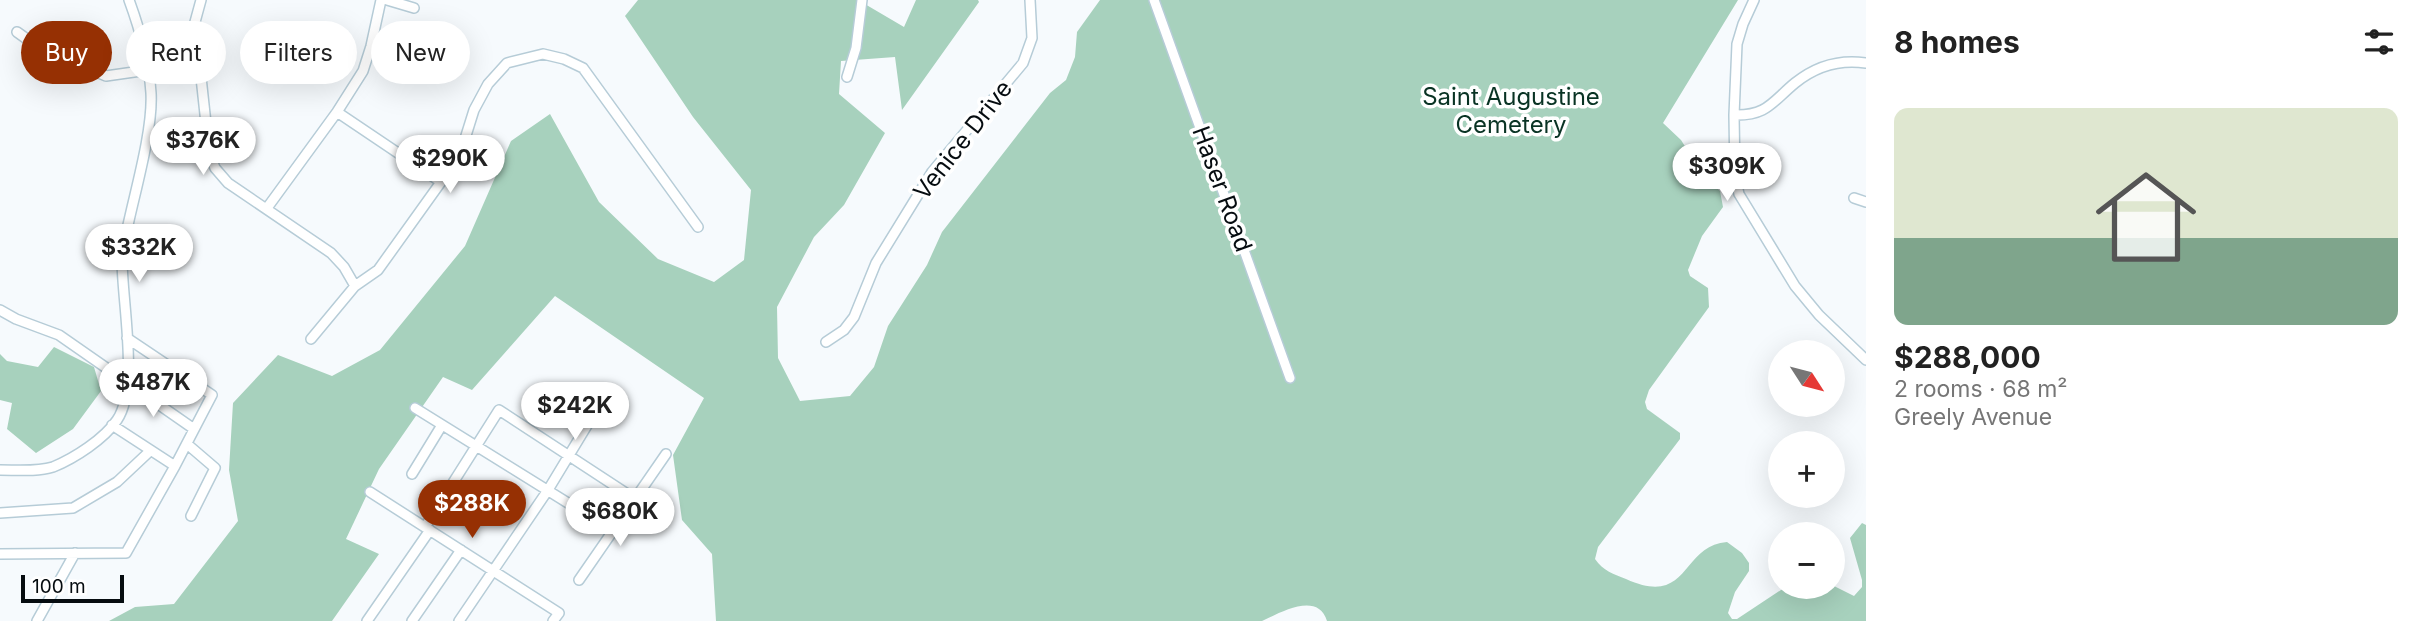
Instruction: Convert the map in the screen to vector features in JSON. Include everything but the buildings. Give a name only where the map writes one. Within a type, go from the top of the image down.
[{"type":"street","points":[[129,0],[136,21]]},
{"type":"street","points":[[201,0],[195,22],[209,151],[215,168],[228,183],[331,253],[344,267],[355,286]]},
{"type":"street","points":[[267,208],[337,112],[363,71],[381,0]]},
{"type":"street","points":[[387,0],[414,8]]},
{"type":"street","points":[[847,77],[856,48],[862,0]]},
{"type":"street","name":"Venice Drive","points":[[826,342],[844,330],[854,317],[876,263],[932,172],[1023,63],[1032,38],[1030,0]]},
{"type":"street","name":"Haser Road","points":[[1154,0],[1290,377]]},
{"type":"street","points":[[1754,0],[1737,44],[1734,115],[1736,184],[1746,208],[1805,299],[1866,360]]},
{"type":"street","points":[[17,32],[38,47],[106,76],[126,73]]},
{"type":"street","points":[[311,340],[355,286],[378,270],[441,182],[464,142],[474,110],[488,84],[507,63],[543,54],[564,59],[583,68],[698,227]]},
{"type":"street","points":[[1734,115],[1754,114],[1766,109],[1797,81],[1818,68],[1839,62],[1866,63]]},
{"type":"street","points":[[0,470],[52,467],[79,453],[112,425],[124,407],[127,338],[122,254],[146,138],[151,96],[150,84]]},
{"type":"street","points":[[337,112],[441,182]]},
{"type":"street","points":[[1854,198],[1866,202]]},
{"type":"street","points":[[0,310],[59,335],[194,429]]},
{"type":"street","points":[[0,554],[126,552],[212,395],[127,338]]},
{"type":"street","points":[[415,408],[613,531]]},
{"type":"street","points":[[459,621],[548,490],[597,409]]},
{"type":"street","points":[[367,621],[499,410],[635,499]]},
{"type":"street","points":[[112,425],[175,466]]},
{"type":"street","points":[[412,474],[442,425]]},
{"type":"street","points":[[187,444],[215,468],[191,516]]},
{"type":"street","points":[[0,513],[73,508],[117,482],[150,452]]},
{"type":"street","points":[[579,580],[666,454]]},
{"type":"street","points":[[370,492],[493,571],[556,617]]},
{"type":"street","points":[[412,621],[461,550]]},
{"type":"street","points":[[37,621],[75,553]]},
{"type":"green space","name":"Saint Augustine Cemetery","points":[[638,0],[858,0],[904,27],[916,0],[979,2],[902,110],[895,57],[841,61],[839,94],[885,133],[844,205],[814,237],[777,307],[778,358],[800,401],[850,396],[874,367],[888,326],[927,265],[942,232],[1050,93],[1066,80],[1075,57],[1077,32],[1100,0],[1738,0],[1663,123],[1681,140],[1703,175],[1720,191],[1723,207],[1702,236],[1688,270],[1690,276],[1708,288],[1709,307],[1649,390],[1645,402],[1647,409],[1680,433],[1680,439],[1598,547],[1595,559],[1613,574],[1647,586],[1662,586],[1674,581],[1700,554],[1712,546],[1727,542],[1742,553],[1749,563],[1749,571],[1735,592],[1728,613],[1732,619],[1737,619],[1768,599],[1845,599],[1845,592],[1854,596],[1862,587],[1862,580],[1850,538],[1862,523],[1866,525],[1866,621],[1327,621],[1316,607],[1307,605],[1289,609],[1262,621],[716,621],[712,554],[682,520],[673,455],[704,398],[555,296],[472,390],[443,377],[379,469],[346,539],[379,554],[332,621],[109,621],[135,607],[174,604],[238,521],[229,470],[233,403],[278,355],[332,376],[380,350],[465,246],[511,141],[550,114],[599,202],[658,259],[714,282],[744,260],[751,190],[693,117],[625,16]]},
{"type":"green space","points":[[54,347],[94,367],[101,391],[73,429],[36,453],[7,429],[12,403],[0,400],[0,354],[7,361],[38,367]]}]
